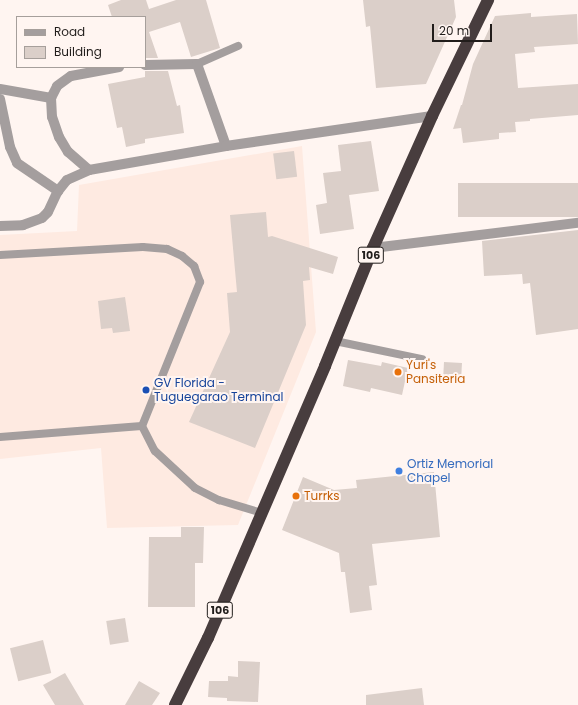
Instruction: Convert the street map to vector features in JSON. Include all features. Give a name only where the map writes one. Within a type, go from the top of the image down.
[{"type":"highway","name":"106","points":[[175,705],[208,638],[335,341],[373,248],[432,116],[488,0]]},
{"type":"street","points":[[146,65],[197,64],[226,146]]},
{"type":"street","points":[[89,170],[68,152],[59,137],[52,117],[51,98],[57,86],[71,76],[113,68]]},
{"type":"street","points":[[0,89],[51,98]]},
{"type":"street","points":[[0,99],[10,147],[17,163],[58,191]]},
{"type":"street","points":[[0,226],[23,225],[42,218],[48,212],[58,191],[67,180],[89,170],[226,146],[432,116]]},
{"type":"street","points":[[373,248],[578,223]]},
{"type":"lane","points":[[197,64],[238,46]]},
{"type":"lane","points":[[0,255],[143,247],[167,249],[182,256],[194,266],[200,282],[142,426],[155,452],[195,488],[219,500],[262,513]]},
{"type":"lane","points":[[335,341],[422,359]]},
{"type":"lane","points":[[0,436],[142,426]]},
{"type":"shaded area","name":"GV Florida - Tuguegarao Terminal","points":[[302,146],[316,332],[238,525],[107,528],[101,448],[0,459],[0,235],[77,231],[79,185]]},
{"type":"building","points":[[121,0],[146,0],[149,9],[176,0],[206,0],[220,48],[191,57],[180,22],[149,32],[158,58],[146,58],[146,16],[112,16],[108,5]]},
{"type":"building","points":[[363,0],[454,0],[456,17],[426,84],[376,88],[370,26],[366,27]]},
{"type":"building","points":[[531,13],[531,17],[577,14],[578,44],[534,47],[535,52],[515,54],[518,88],[578,84],[578,115],[530,119],[530,121],[515,122],[516,132],[499,133],[499,139],[463,143],[461,128],[453,129],[462,105],[473,64],[495,16]]},
{"type":"building","points":[[145,71],[168,71],[177,106],[180,105],[184,133],[145,139],[145,143],[126,147],[122,127],[117,128],[108,84],[145,77]]},
{"type":"building","points":[[371,141],[379,191],[349,195],[354,229],[320,234],[316,205],[327,203],[323,173],[341,171],[338,145]]},
{"type":"building","points":[[294,151],[297,177],[276,179],[273,154]]},
{"type":"building","points":[[458,183],[578,183],[578,217],[458,217]]},
{"type":"building","points":[[266,212],[268,237],[272,236],[338,257],[333,274],[309,267],[310,280],[303,281],[306,325],[255,448],[189,422],[230,332],[227,293],[237,292],[230,215]]},
{"type":"building","points":[[578,230],[578,329],[536,335],[530,283],[523,284],[522,274],[484,276],[482,241]]},
{"type":"building","points":[[125,297],[130,331],[113,333],[112,328],[101,329],[98,301]]},
{"type":"building","points":[[348,360],[381,366],[382,362],[408,368],[402,395],[371,388],[370,392],[343,386]]},
{"type":"building","points":[[444,362],[462,363],[461,381],[443,380]]},
{"type":"building","points":[[434,472],[440,537],[372,544],[377,585],[369,586],[372,610],[350,613],[345,572],[341,572],[339,553],[282,530],[303,477],[334,490],[357,488],[356,480]]},
{"type":"building","points":[[181,527],[204,527],[203,563],[195,563],[195,607],[148,607],[149,537],[181,537]]},
{"type":"building","points":[[125,618],[129,642],[110,645],[106,621]]},
{"type":"building","points":[[43,640],[51,673],[18,681],[10,648]]},
{"type":"building","points":[[238,661],[260,662],[258,702],[227,701],[227,698],[208,697],[209,681],[228,681],[228,676],[238,677]]},
{"type":"building","points":[[65,673],[84,705],[55,705],[43,685]]},
{"type":"building","points":[[139,681],[160,693],[152,705],[125,705]]},
{"type":"building","points":[[422,688],[424,705],[366,705],[366,695]]},
{"type":"place","name":"Yuri's Pansiteria","points":[[398,372]]},
{"type":"place","name":"GV Florida - Tuguegarao Terminal","points":[[146,390]]},
{"type":"place","name":"Ortiz Memorial Chapel","points":[[399,471]]},
{"type":"place","name":"Turrks","points":[[296,496]]}]
